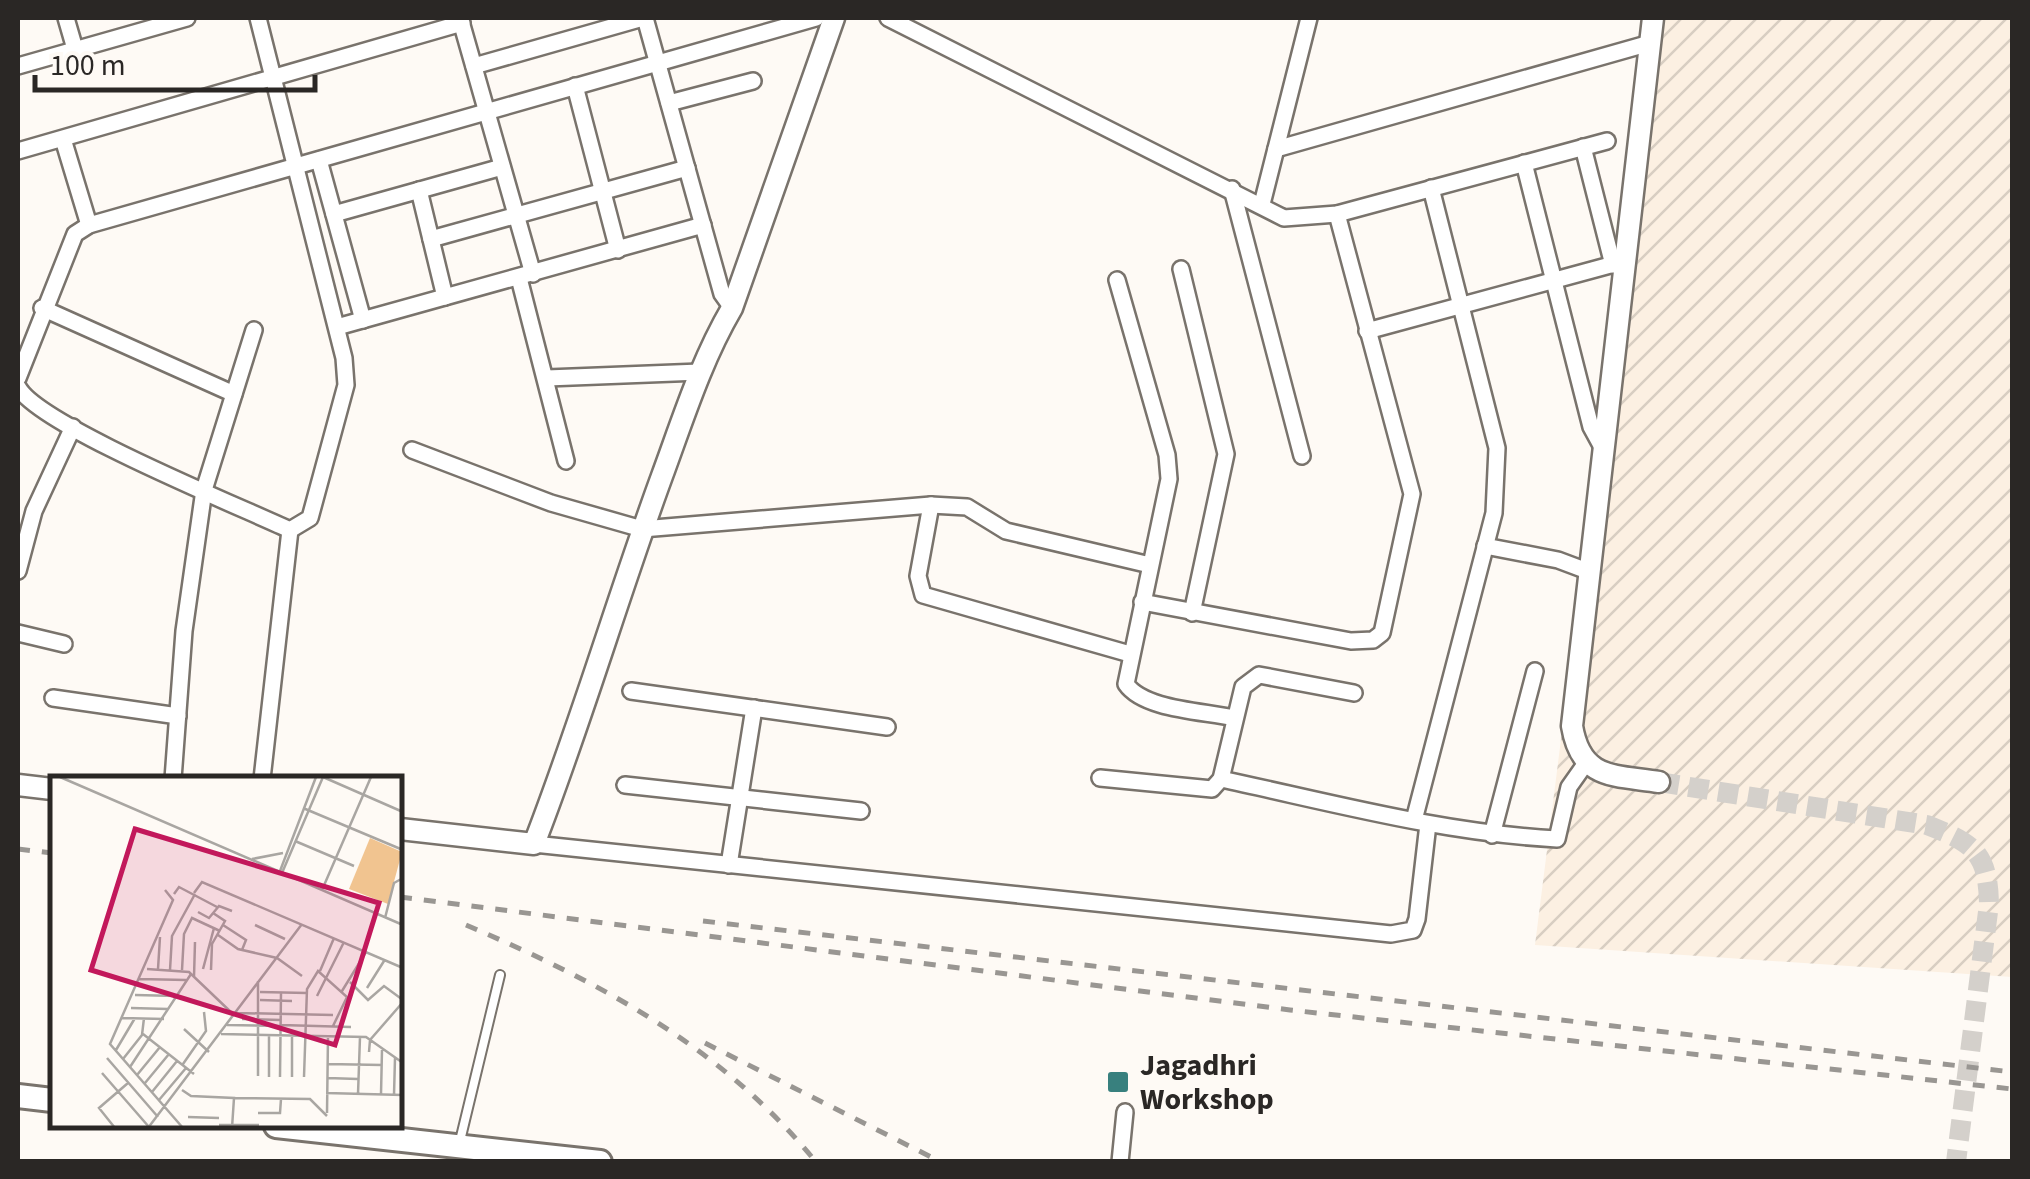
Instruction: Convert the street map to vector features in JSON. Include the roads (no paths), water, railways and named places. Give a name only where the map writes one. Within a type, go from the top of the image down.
[{"type":"main road","points":[[18,1096],[50,1100]]},
{"type":"main road","points":[[295,1129],[458,1155],[600,1162]]},
{"type":"street","points":[[66,18],[75,49]]},
{"type":"street","points":[[18,66],[187,18]]},
{"type":"street","points":[[258,18],[337,327],[346,385],[310,518],[290,530]]},
{"type":"street","points":[[474,66],[644,18],[722,294],[732,308]]},
{"type":"street","points":[[18,378],[42,308],[75,234],[89,225],[816,18]]},
{"type":"street","points":[[534,844],[586,710],[642,529],[700,372],[732,308],[834,18]]},
{"type":"street","points":[[888,18],[1284,218],[1337,214],[1607,141]]},
{"type":"street","points":[[1262,204],[1309,18]]},
{"type":"street","points":[[1653,18],[1619,263],[1604,449],[1572,726],[1586,763],[1606,774],[1659,782]]},
{"type":"street","points":[[18,151],[274,79],[461,20],[516,216],[566,461]]},
{"type":"street","points":[[1276,149],[1650,44]]},
{"type":"street","points":[[668,103],[754,81]]},
{"type":"street","points":[[576,86],[618,250]]},
{"type":"street","points":[[63,139],[89,225]]},
{"type":"street","points":[[1583,147],[1619,263]]},
{"type":"street","points":[[319,160],[362,320]]},
{"type":"street","points":[[1524,164],[1591,427],[1604,449]]},
{"type":"street","points":[[334,214],[502,167]]},
{"type":"street","points":[[431,238],[687,168]]},
{"type":"street","points":[[402,829],[730,866],[1405,933],[1412,930],[1416,919],[1421,822],[1494,513],[1497,448],[1431,188]]},
{"type":"street","points":[[1232,189],[1302,456]]},
{"type":"street","points":[[419,190],[445,297]]},
{"type":"street","points":[[1142,602],[1351,641],[1373,640],[1382,634],[1412,494],[1337,214]]},
{"type":"street","points":[[337,327],[703,225]]},
{"type":"street","points":[[1368,331],[1619,263]]},
{"type":"street","points":[[1181,270],[1226,454],[1192,613]]},
{"type":"street","points":[[1118,280],[1166,455],[1167,501],[1126,684],[1132,694],[1234,718]]},
{"type":"street","points":[[42,308],[234,394]]},
{"type":"street","points":[[173,776],[204,490],[254,330]]},
{"type":"street","points":[[547,378],[700,372]]},
{"type":"street","points":[[18,387],[32,404],[73,427],[290,530]]},
{"type":"street","points":[[18,571],[34,511],[73,427]]},
{"type":"street","points":[[412,450],[551,502],[642,529],[931,505],[967,507],[1006,531],[1150,565]]},
{"type":"street","points":[[18,502],[34,511]]},
{"type":"street","points":[[931,505],[918,576],[924,596],[1130,654]]},
{"type":"street","points":[[262,776],[290,530]]},
{"type":"street","points":[[1485,546],[1558,560],[1590,572]]},
{"type":"street","points":[[18,633],[64,644]]},
{"type":"street","points":[[1492,835],[1535,671]]},
{"type":"street","points":[[1100,778],[1212,789],[1222,779],[1243,687],[1259,675],[1354,693]]},
{"type":"street","points":[[631,691],[887,727]]},
{"type":"street","points":[[53,698],[178,716]]},
{"type":"street","points":[[730,866],[754,708]]},
{"type":"street","points":[[1222,779],[1492,835],[1556,839],[1569,788],[1586,763]]},
{"type":"street","points":[[18,785],[50,789]]},
{"type":"street","points":[[626,785],[861,811]]},
{"type":"street","points":[[1120,1162],[1125,1112]]},
{"type":"lane","points":[[458,1155],[500,974]]},
{"type":"tunnel","points":[[1659,782],[1927,825],[1967,844],[1975,852],[1985,872],[1989,904],[1956,1162]]},
{"type":"railway","points":[[18,849],[50,853]]},
{"type":"railway","points":[[402,897],[1290,1010],[2012,1089]]},
{"type":"railway","points":[[703,921],[2012,1072]]},
{"type":"railway","points":[[466,925],[564,970],[656,1022],[740,1084],[816,1162]]},
{"type":"railway","points":[[705,1043],[941,1162]]},
{"type":"place","name":"Jagadhri Workshop","points":[[1118,1082]]}]
